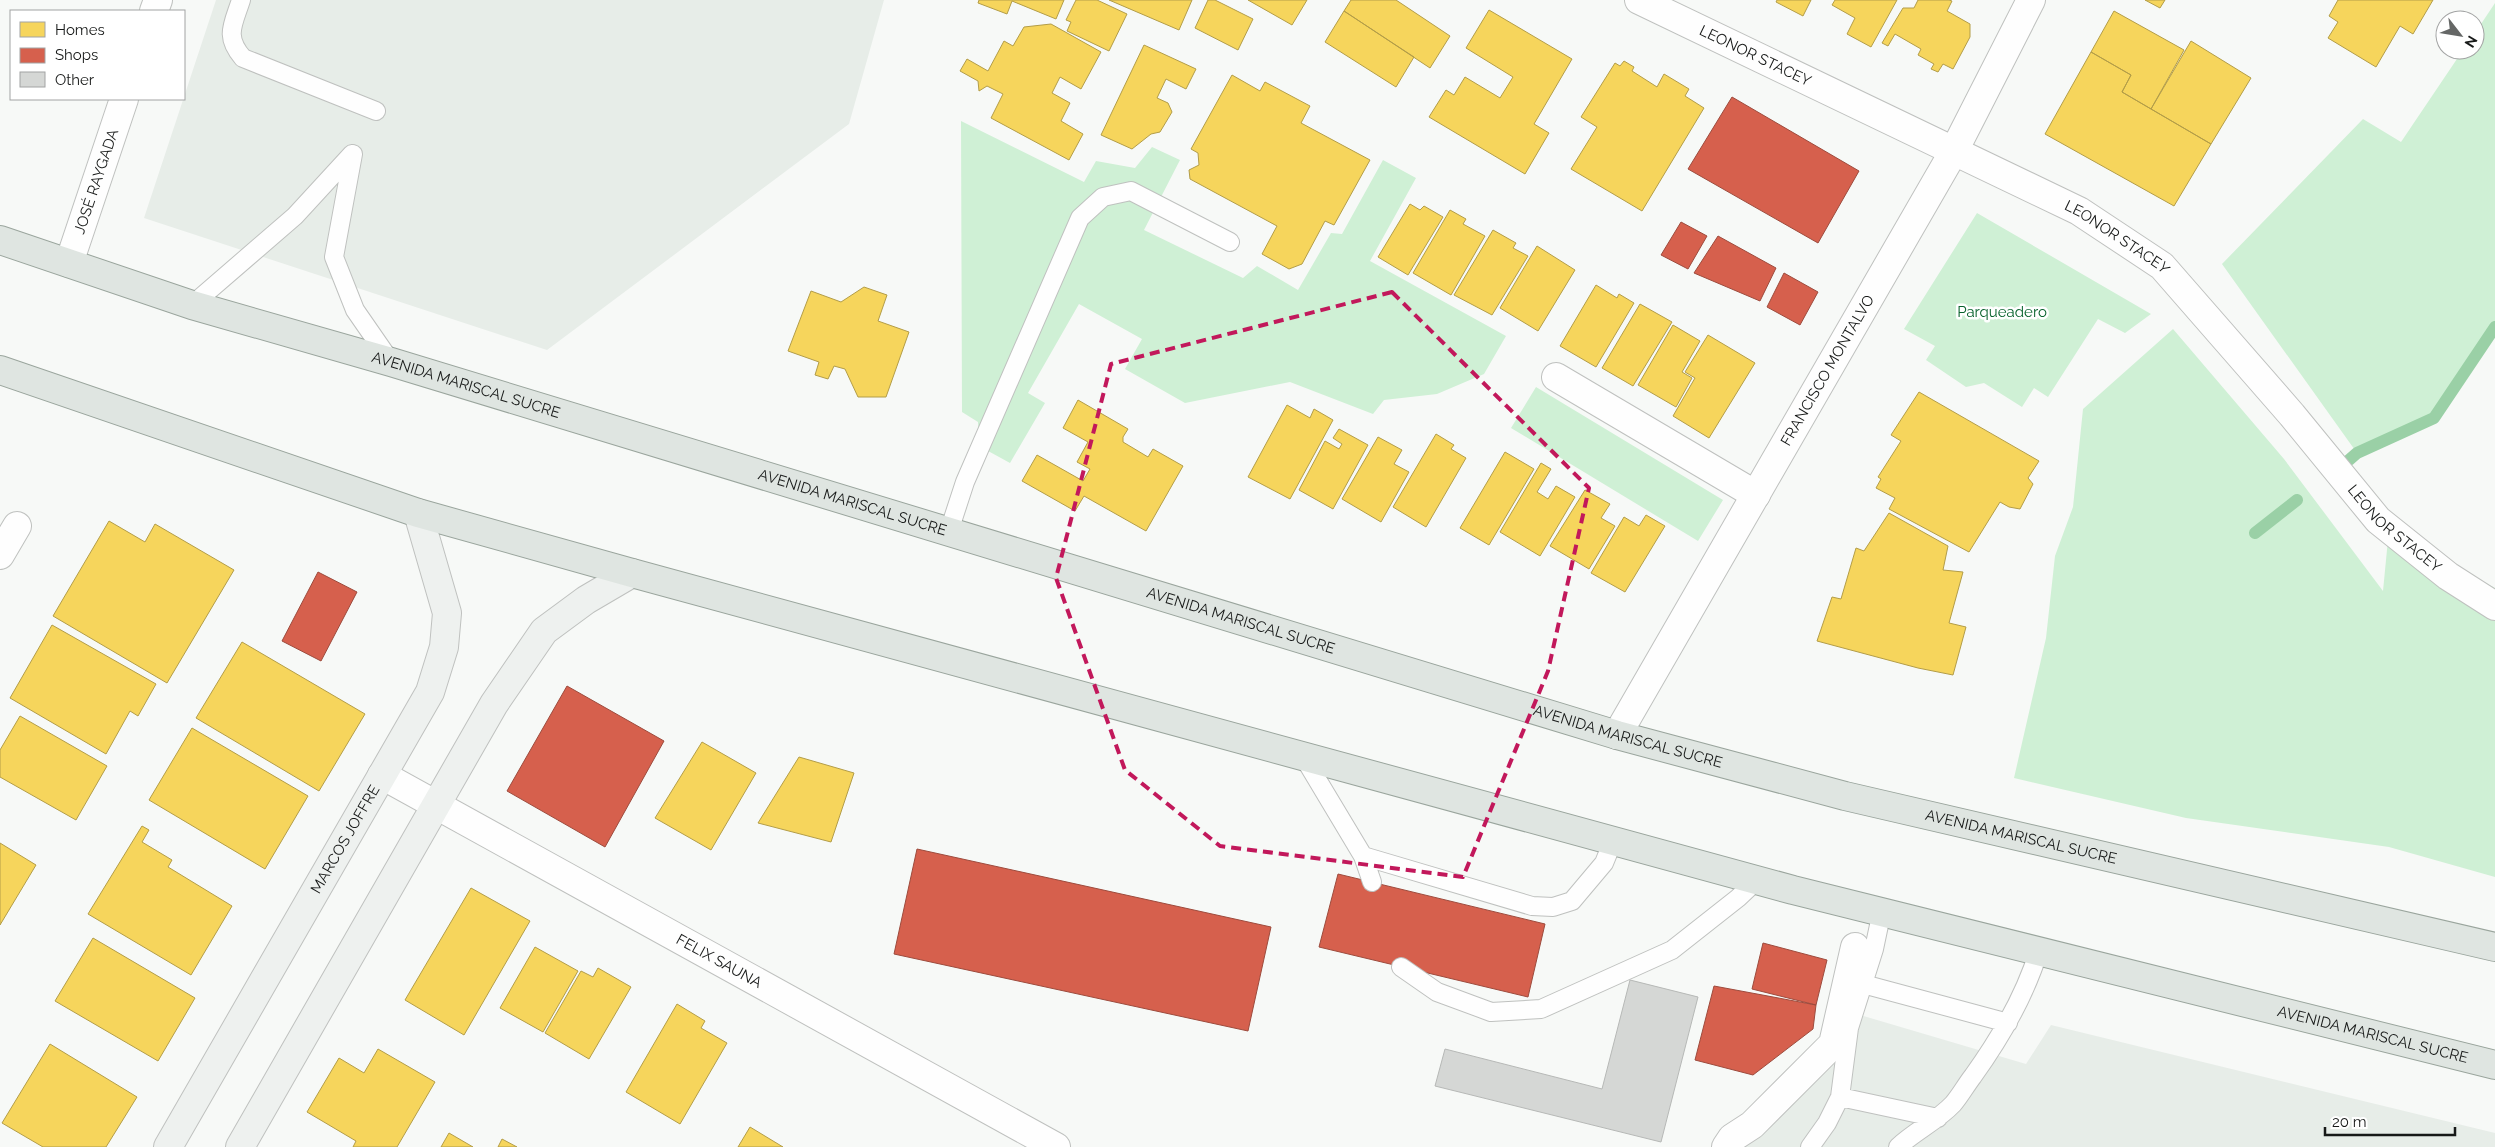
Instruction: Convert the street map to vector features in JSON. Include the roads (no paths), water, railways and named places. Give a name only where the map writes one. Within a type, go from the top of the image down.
[{"type":"main road","name":"AVENIDA MARISCAL SUCRE","points":[[0,240],[192,305],[391,362],[1617,735],[1845,796],[2495,947]]},
{"type":"main road","name":"AVENIDA MARISCAL SUCRE","points":[[0,370],[418,513],[632,573],[1757,880],[2495,1065]]},
{"type":"street","name":"LEONOR STACEY","points":[[1639,0],[2079,211],[2162,266],[2292,415],[2378,520],[2448,576],[2495,606]]},
{"type":"street","name":"FRANCISCO MONTALVO","points":[[1617,735],[1954,151],[2030,0]]},
{"type":"street","name":"JOSÉ RAYGADA","points":[[69,263],[124,100]]},
{"type":"street","points":[[1556,377],[1756,495]]},
{"type":"street","name":"MARCOS JOFFRE","points":[[168,1147],[430,692],[444,647],[447,613],[418,513]]},
{"type":"street","points":[[0,555],[17,526]]},
{"type":"street","points":[[240,1147],[494,704],[544,631],[586,600],[632,573]]},
{"type":"street","name":"FELIX SAUNA","points":[[382,775],[1056,1147]]},
{"type":"street","points":[[1726,1147],[1732,1138],[1752,1125],[1833,1044],[1855,947]]},
{"type":"lane","points":[[241,0],[230,34],[235,48],[243,58],[376,111]]},
{"type":"lane","points":[[192,305],[295,216],[353,154],[334,257],[355,310],[391,362]]},
{"type":"lane","points":[[948,531],[966,482],[1080,218],[1103,197],[1131,191],[1230,242]]},
{"type":"lane","points":[[1303,756],[1363,856],[1372,882]]},
{"type":"lane","points":[[1363,856],[1532,906],[1553,907],[1572,902],[1604,863],[1613,841]]},
{"type":"lane","points":[[1401,967],[1437,992],[1492,1012],[1541,1009],[1672,950],[1738,898],[1757,880]]},
{"type":"lane","points":[[1810,1147],[1827,1122],[1840,1097],[1849,1028],[1863,984],[1882,911]]},
{"type":"lane","points":[[1898,1147],[1912,1134],[1938,1118],[1954,1103],[2008,1023],[2031,976],[2039,950]]},
{"type":"lane","points":[[1863,984],[2008,1023]]},
{"type":"lane","points":[[1840,1097],[1938,1118]]},
{"type":"waterway","points":[[2349,460],[2357,453],[2434,418],[2495,327]]},
{"type":"waterway","points":[[2255,533],[2297,500]]},
{"type":"park label","name":"Parqueadero","points":[[2002,312]]}]
